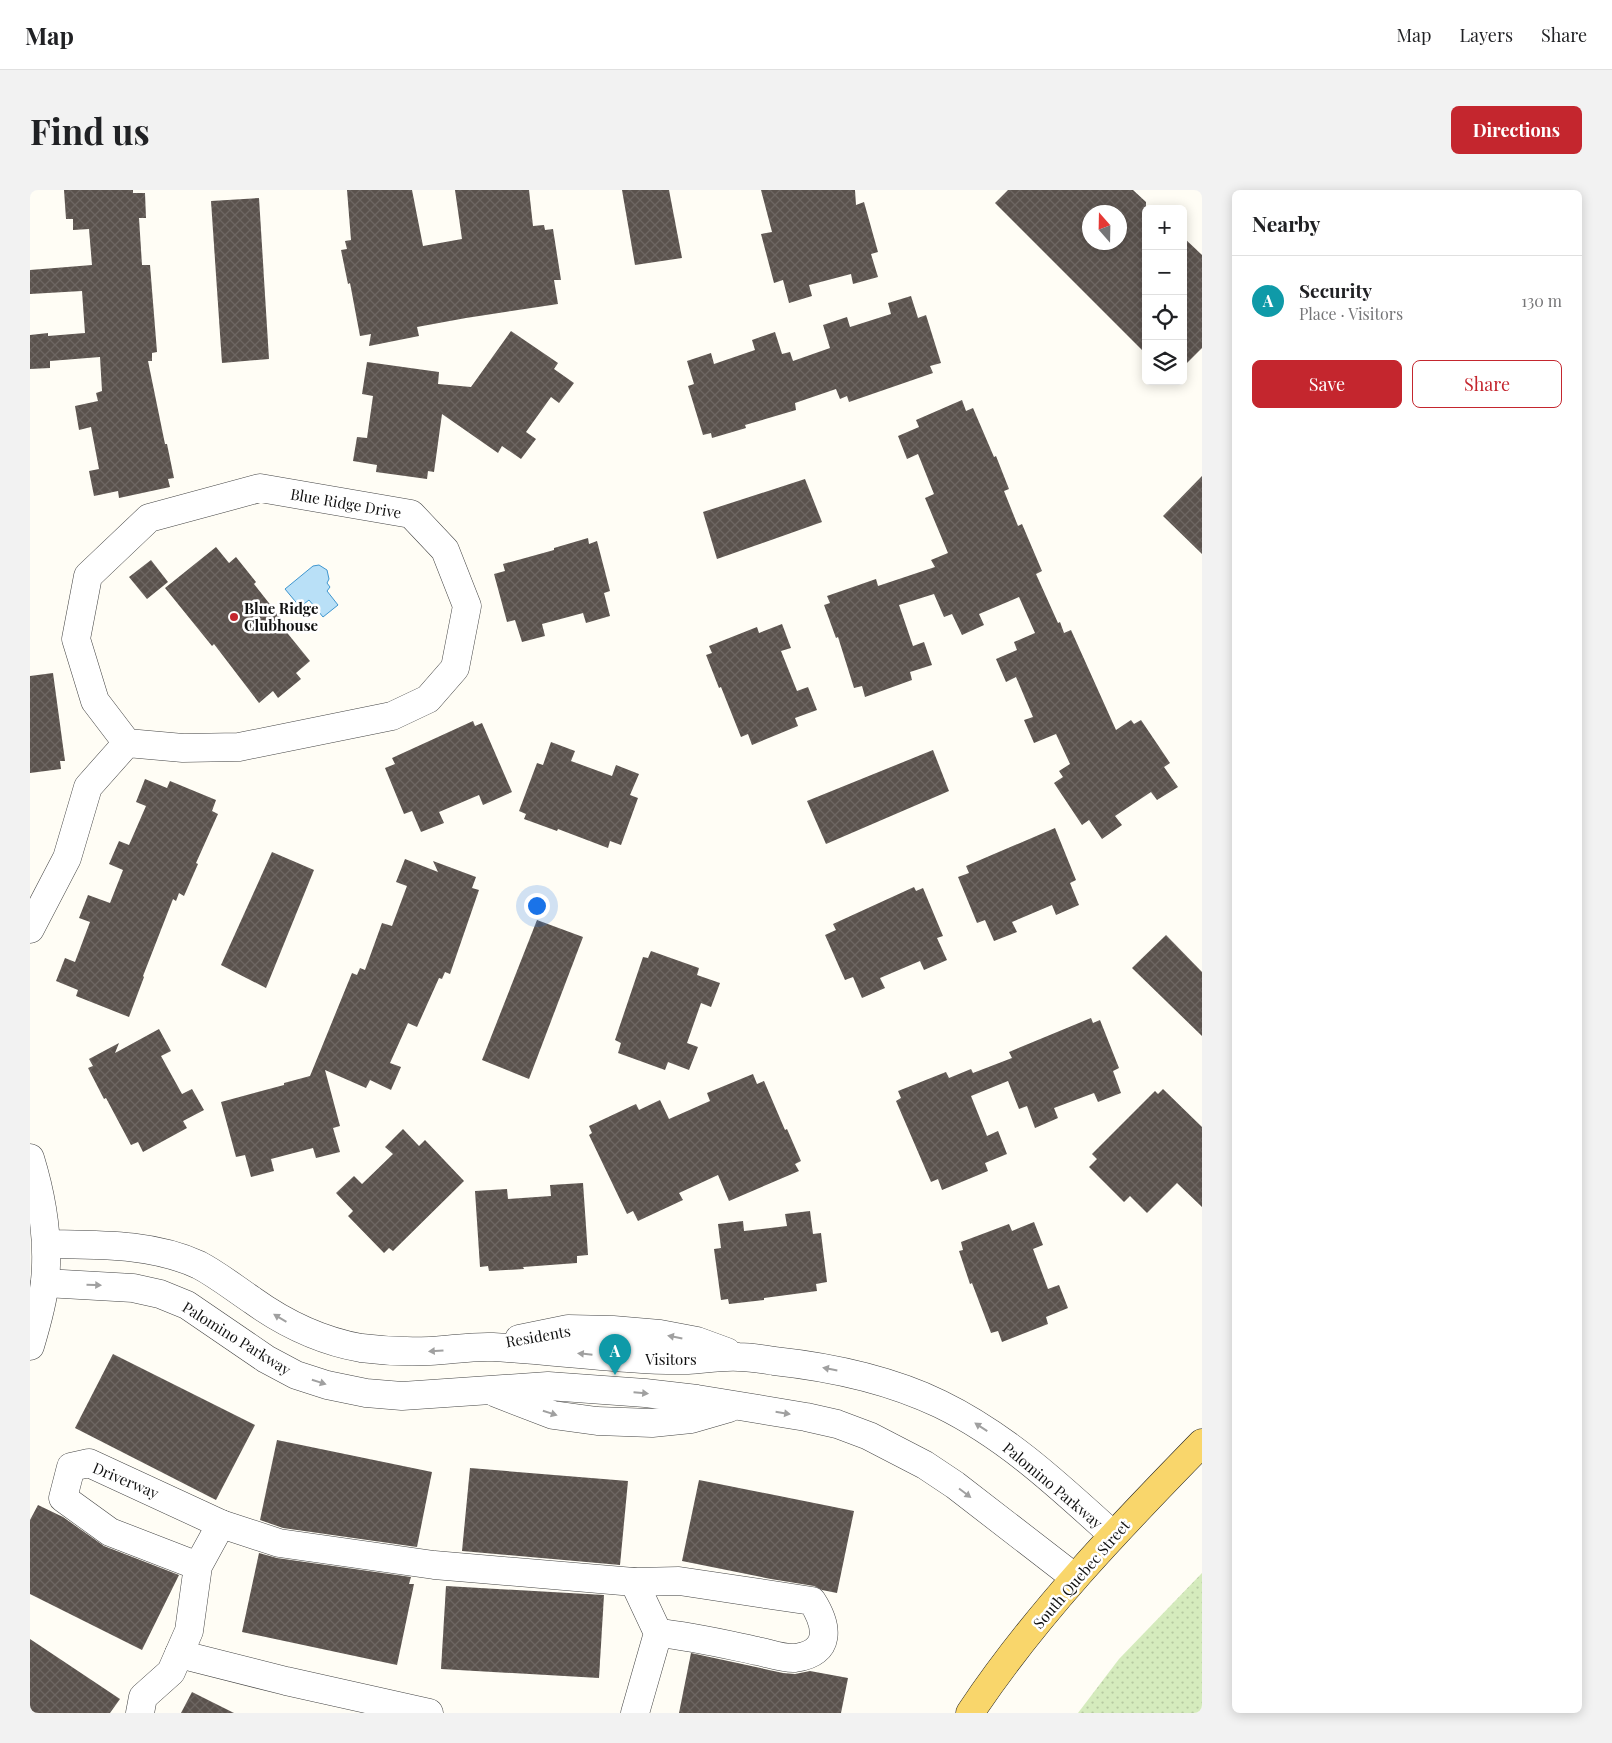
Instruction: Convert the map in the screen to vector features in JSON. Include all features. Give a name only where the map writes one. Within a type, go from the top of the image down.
[{"type":"main road","name":"South Quebec Street","points":[[970,1713],[990,1683],[1074,1578],[1202,1443]]},
{"type":"street","name":"Blue Ridge Drive","points":[[260,488],[412,514],[445,550],[466,606],[456,668],[428,699],[392,716],[239,747],[183,748],[127,743],[95,701],[76,639],[88,576],[149,518],[260,488]]},
{"type":"street","points":[[30,929],[39,903],[67,858],[88,787],[127,743]]},
{"type":"street","points":[[30,1158],[40,1196],[47,1244],[45,1283],[30,1346]]},
{"type":"street","name":"Visitors","points":[[47,1244],[136,1247],[167,1254],[198,1265],[216,1275],[285,1322],[319,1336],[359,1347],[392,1351],[430,1351],[485,1347],[550,1350],[642,1359],[686,1360],[738,1356]]},
{"type":"street","name":"Palomino Parkway","points":[[45,1283],[133,1288],[160,1294],[195,1310],[266,1359],[296,1375],[327,1385],[366,1393],[402,1396],[488,1389],[553,1415],[597,1420],[652,1423],[691,1419],[735,1406],[806,1417],[837,1424],[869,1436],[925,1465],[955,1485],[1074,1578]]},
{"type":"street","name":"Palomino Parkway","points":[[738,1356],[804,1364],[848,1373],[893,1386],[938,1403],[973,1422],[1010,1446],[1044,1473],[1112,1536]]},
{"type":"street","name":"Driverway","points":[[198,1566],[110,1532],[63,1498],[71,1467],[89,1463],[221,1524]]},
{"type":"street","points":[[140,1713],[143,1697],[172,1672],[189,1631],[198,1566],[221,1524],[279,1543],[434,1565],[634,1582],[679,1581],[812,1601],[819,1613],[824,1629],[823,1640],[818,1650],[793,1658],[679,1635],[658,1633]]},
{"type":"street","points":[[634,1582],[658,1633],[635,1713]]},
{"type":"street","points":[[179,1654],[286,1681],[429,1713]]},
{"type":"green space","points":[[1202,1573],[1202,1713],[1078,1713],[1119,1659]]},
{"type":"water","points":[[319,565],[327,570],[329,579],[327,583],[330,587],[327,591],[338,605],[323,617],[309,600],[300,607],[285,589],[313,566]]},
{"type":"building","points":[[64,190],[133,190],[133,193],[145,193],[146,218],[139,218],[142,265],[150,265],[157,352],[152,353],[152,361],[148,361],[174,478],[168,479],[170,487],[119,498],[118,491],[94,496],[89,471],[99,469],[91,427],[79,430],[75,406],[98,401],[96,393],[102,391],[100,357],[50,361],[50,368],[30,369],[30,335],[48,333],[48,336],[85,333],[82,291],[30,294],[30,270],[92,265],[89,229],[73,230],[73,219],[66,219]]},
{"type":"building","points":[[347,190],[412,190],[423,246],[462,239],[455,190],[529,190],[533,226],[544,225],[545,230],[553,229],[561,280],[554,280],[558,304],[417,327],[419,336],[369,346],[371,334],[360,336],[350,283],[348,284],[341,250],[347,249],[345,241],[351,240]]},
{"type":"building","points":[[622,190],[669,190],[682,258],[635,265]]},
{"type":"building","points":[[761,190],[855,190],[856,205],[864,202],[878,252],[871,254],[878,277],[853,284],[851,274],[809,285],[812,296],[789,303],[783,280],[774,283],[761,234],[772,232]]},
{"type":"building","points":[[1008,190],[1133,190],[1146,202],[1146,205],[1142,205],[1142,350],[995,203]]},
{"type":"building","points":[[259,198],[269,359],[222,363],[211,201]]},
{"type":"building","points":[[1187,241],[1202,255],[1202,348],[1187,363]]},
{"type":"building","points":[[911,296],[918,318],[926,315],[941,363],[930,366],[933,373],[849,402],[847,396],[840,399],[836,389],[795,403],[796,410],[745,425],[746,428],[712,438],[711,433],[703,435],[688,386],[694,384],[687,361],[711,353],[714,364],[755,350],[752,340],[775,332],[782,354],[790,352],[793,361],[830,348],[823,325],[847,317],[850,327],[891,314],[888,303]]},
{"type":"building","points":[[511,331],[558,363],[554,369],[574,383],[559,403],[551,397],[526,432],[536,439],[521,459],[502,446],[498,453],[442,414],[434,472],[428,471],[427,479],[376,472],[377,465],[353,461],[357,437],[367,438],[373,396],[362,394],[367,362],[439,372],[438,384],[471,387]]},
{"type":"building","points":[[962,400],[966,411],[973,408],[994,457],[996,456],[1009,489],[1004,491],[1018,526],[1022,524],[1042,571],[1036,574],[1058,623],[1060,622],[1064,633],[1071,630],[1116,730],[1131,720],[1134,724],[1141,720],[1170,763],[1164,767],[1178,787],[1157,800],[1151,792],[1115,816],[1122,825],[1102,839],[1089,820],[1082,825],[1054,783],[1063,777],[1059,771],[1070,764],[1056,734],[1034,743],[1024,720],[1033,717],[1016,677],[1006,682],[996,659],[1017,650],[1014,642],[1035,633],[1019,597],[979,614],[984,625],[962,635],[952,614],[944,617],[934,594],[899,605],[913,646],[924,642],[932,665],[910,672],[912,680],[865,697],[862,686],[854,688],[838,637],[836,638],[824,605],[830,603],[827,596],[876,579],[878,586],[935,567],[931,560],[948,553],[925,498],[934,494],[918,454],[907,459],[898,436],[919,427],[916,420]]},
{"type":"building","points":[[1202,476],[1202,554],[1163,516]]},
{"type":"building","points":[[805,479],[822,522],[717,559],[703,512]]},
{"type":"building","points":[[588,538],[589,544],[597,541],[610,591],[604,593],[610,616],[586,623],[583,613],[542,624],[545,636],[522,642],[515,620],[507,622],[494,574],[505,571],[503,564],[554,550],[554,548]]},
{"type":"building","name":"Blue Ridge Clubhouse","points":[[216,547],[229,563],[236,557],[256,582],[254,584],[287,626],[284,629],[310,661],[296,673],[301,679],[278,698],[273,691],[259,703],[214,644],[212,646],[165,588]]},
{"type":"building","points":[[151,560],[168,582],[147,599],[129,577]]},
{"type":"building","points":[[782,624],[791,648],[781,651],[797,691],[808,687],[817,710],[795,718],[798,726],[752,745],[748,734],[741,737],[706,655],[712,653],[709,646],[757,627],[759,633]]},
{"type":"building","points":[[53,673],[65,761],[60,761],[61,769],[30,773],[30,676]]},
{"type":"building","points":[[473,721],[475,726],[482,723],[512,792],[483,805],[479,795],[439,812],[444,823],[421,832],[412,811],[404,814],[385,768],[395,764],[392,758]]},
{"type":"building","points":[[551,742],[575,751],[571,761],[612,776],[616,765],[639,774],[630,795],[638,798],[621,845],[610,841],[608,848],[558,829],[557,831],[524,819],[526,814],[519,811],[537,763],[543,765]]},
{"type":"building","points":[[933,750],[949,791],[826,844],[807,801]]},
{"type":"building","points":[[145,779],[167,788],[170,781],[216,800],[212,811],[218,814],[196,863],[198,864],[184,896],[179,893],[176,901],[173,899],[129,1017],[76,996],[78,990],[56,981],[65,958],[75,962],[90,922],[79,918],[88,895],[110,903],[123,870],[109,864],[119,841],[129,845],[146,806],[136,802]]},
{"type":"building","points":[[1055,828],[1076,880],[1070,883],[1079,905],[1056,915],[1052,905],[1012,922],[1017,932],[994,941],[985,920],[977,923],[958,877],[969,873],[966,866]]},
{"type":"building","points":[[272,852],[314,870],[266,988],[221,965]]},
{"type":"building","points":[[405,859],[438,872],[433,861],[476,877],[472,888],[479,890],[450,974],[445,972],[442,979],[439,978],[417,1027],[408,1023],[390,1063],[401,1067],[391,1090],[370,1080],[366,1088],[325,1070],[340,1126],[333,1128],[340,1152],[316,1158],[313,1148],[271,1159],[274,1171],[251,1177],[245,1155],[236,1157],[221,1102],[310,1076],[352,973],[357,975],[360,968],[365,970],[382,923],[392,926],[407,886],[396,882]]},
{"type":"building","points":[[914,887],[916,891],[923,888],[943,936],[937,938],[947,960],[924,970],[920,961],[880,978],[885,988],[862,998],[853,977],[845,980],[825,935],[836,930],[833,924]]},
{"type":"building","points":[[537,920],[583,937],[529,1079],[482,1060]]},
{"type":"building","points":[[1166,935],[1202,972],[1202,1036],[1132,968]]},
{"type":"building","points":[[651,951],[699,968],[697,975],[720,983],[711,1007],[701,1003],[687,1043],[698,1047],[689,1070],[668,1062],[665,1070],[618,1053],[621,1043],[615,1040],[643,957],[648,958]]},
{"type":"building","points":[[1091,1018],[1093,1023],[1100,1020],[1119,1068],[1113,1071],[1121,1093],[1098,1102],[1094,1093],[1054,1108],[1058,1118],[1035,1128],[1027,1106],[1019,1109],[1008,1081],[971,1096],[987,1136],[998,1131],[1007,1154],[985,1163],[988,1171],[942,1190],[938,1179],[931,1182],[896,1101],[901,1098],[898,1091],[946,1072],[949,1078],[971,1069],[973,1073],[1012,1058],[1009,1052]]},
{"type":"building","points":[[159,1029],[171,1051],[161,1056],[182,1094],[192,1089],[204,1110],[183,1121],[187,1128],[143,1152],[138,1142],[131,1145],[106,1098],[104,1099],[88,1068],[93,1066],[89,1059],[119,1043],[115,1053]]},
{"type":"building","points":[[753,1074],[757,1084],[764,1081],[785,1130],[787,1129],[801,1161],[795,1164],[799,1171],[729,1201],[718,1175],[679,1193],[683,1200],[638,1221],[633,1211],[627,1214],[589,1135],[592,1133],[589,1126],[636,1104],[639,1110],[660,1100],[669,1119],[710,1101],[707,1093]]},
{"type":"building","points":[[1163,1089],[1202,1127],[1202,1207],[1177,1183],[1147,1213],[1130,1196],[1124,1202],[1089,1167],[1097,1159],[1092,1154],[1155,1091],[1158,1094]]},
{"type":"building","points":[[403,1129],[419,1146],[425,1140],[464,1181],[393,1251],[389,1248],[384,1253],[348,1216],[353,1211],[336,1193],[354,1176],[362,1184],[393,1154],[385,1147]]},
{"type":"building","points":[[583,1183],[588,1255],[577,1256],[577,1263],[523,1267],[524,1269],[489,1271],[488,1266],[480,1267],[475,1191],[507,1189],[508,1199],[551,1196],[550,1185]]},
{"type":"building","points":[[810,1211],[813,1234],[821,1233],[827,1282],[816,1284],[817,1291],[764,1298],[764,1300],[729,1304],[728,1299],[721,1300],[714,1249],[721,1248],[718,1224],[743,1221],[744,1231],[787,1226],[785,1214]]},
{"type":"building","points":[[1034,1222],[1043,1245],[1033,1249],[1048,1289],[1059,1285],[1068,1308],[1046,1317],[1048,1324],[1002,1342],[998,1331],[991,1333],[972,1283],[970,1284],[959,1251],[963,1250],[961,1242],[1009,1224],[1012,1231]]},
{"type":"building","points":[[113,1354],[255,1425],[216,1500],[75,1428]]},
{"type":"building","points":[[277,1440],[432,1472],[417,1547],[283,1528],[260,1520]]},
{"type":"building","points":[[470,1468],[628,1481],[620,1565],[462,1551]]},
{"type":"building","points":[[699,1480],[854,1511],[837,1593],[814,1586],[682,1561]]},
{"type":"building","points":[[38,1505],[63,1517],[104,1546],[179,1575],[142,1650],[30,1594],[30,1520]]},
{"type":"building","points":[[259,1553],[277,1558],[411,1577],[409,1584],[414,1584],[397,1665],[242,1632]]},
{"type":"building","points":[[446,1586],[604,1595],[599,1678],[441,1669]]},
{"type":"building","points":[[30,1639],[120,1699],[110,1713],[30,1713]]},
{"type":"building","points":[[691,1653],[783,1673],[795,1674],[810,1671],[848,1678],[841,1713],[679,1713]]},
{"type":"building","points":[[192,1692],[234,1713],[181,1713]]},
{"type":"place","name":"Blue Ridge Clubhouse","points":[[234,617]]},
{"type":"place","name":"Security","points":[[615,1375]]}]
